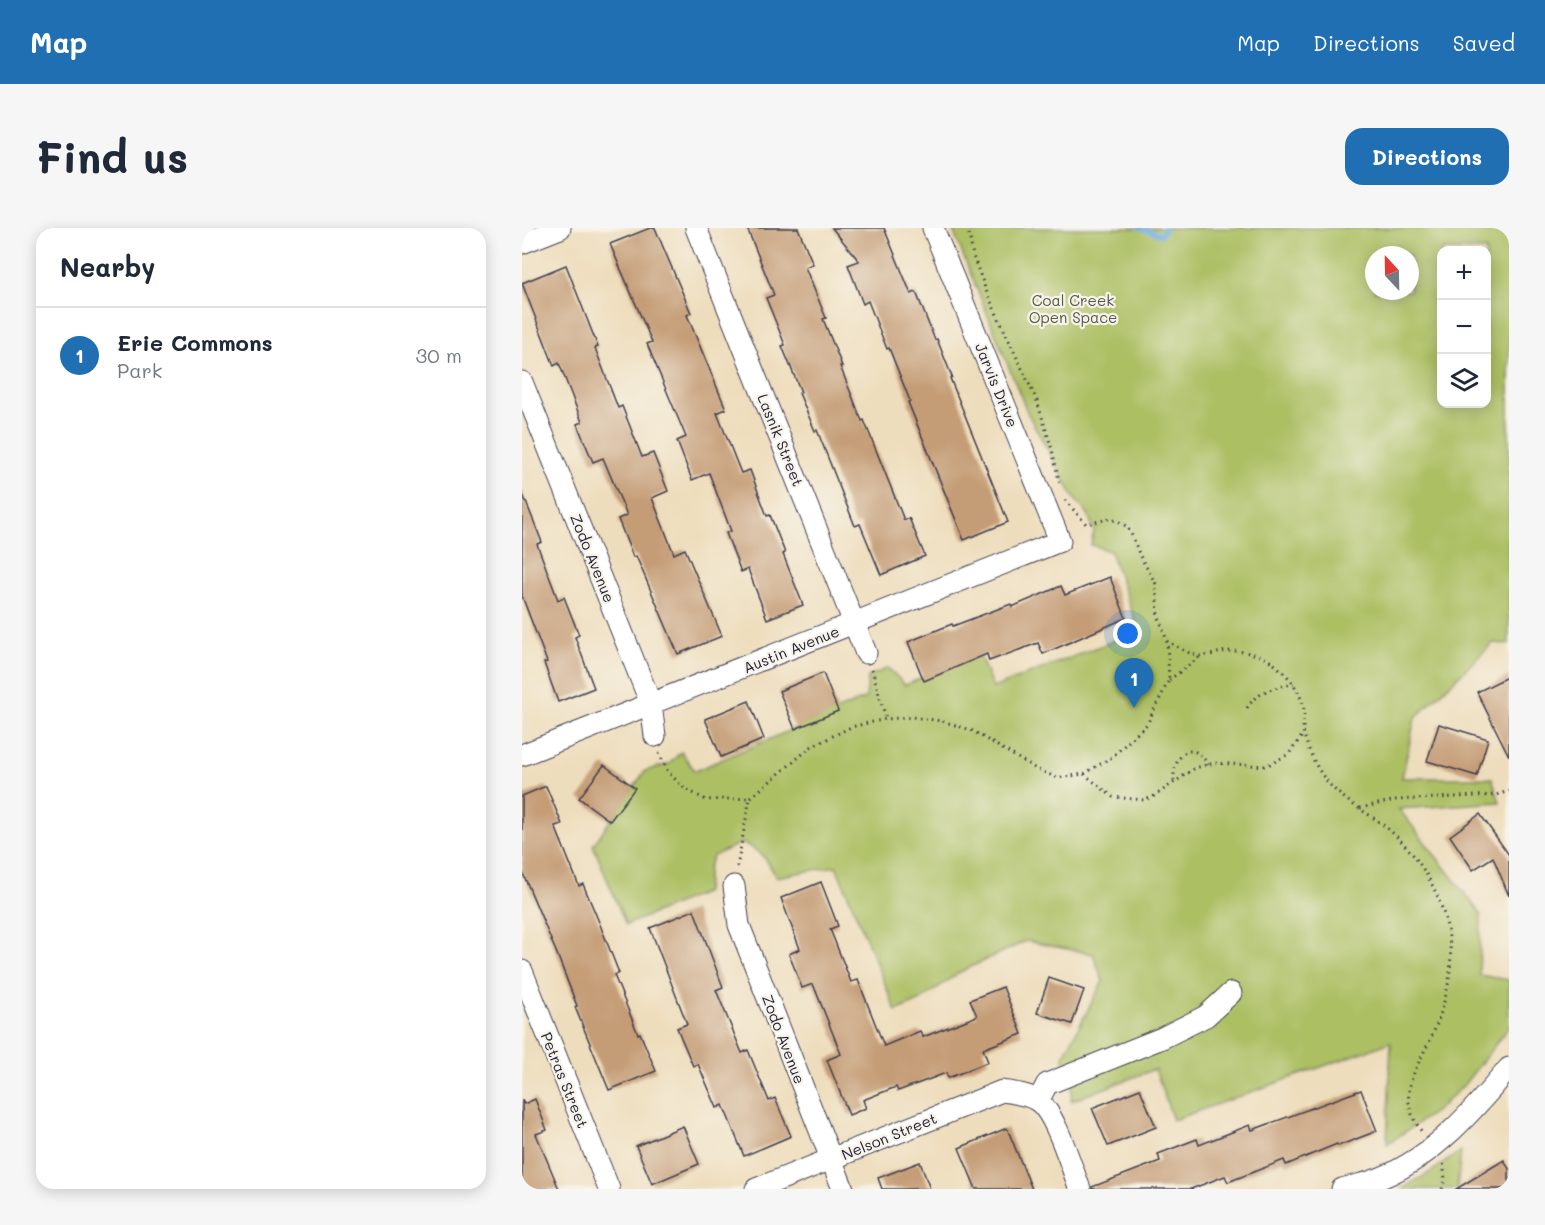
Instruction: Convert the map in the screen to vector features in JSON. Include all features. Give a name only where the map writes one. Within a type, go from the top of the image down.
[{"type":"street","points":[[522,243],[560,228]]},
{"type":"street","name":"Lasnik Street","points":[[696,228],[866,653]]},
{"type":"street","name":"Jarvis Drive","points":[[933,228],[1060,541]]},
{"type":"street","name":"Zodo Avenue","points":[[522,382],[651,704],[655,736]]},
{"type":"street","name":"Austin Avenue","points":[[522,755],[1060,541]]},
{"type":"street","name":"Zodo Avenue","points":[[734,886],[740,925],[843,1189]]},
{"type":"street","name":"Petras Street","points":[[522,971],[609,1189]]},
{"type":"street","points":[[1080,1189],[1051,1115],[1031,1098],[1047,1084],[1162,1038],[1206,1016],[1231,993]]},
{"type":"street","points":[[1342,1189],[1383,1178],[1419,1157],[1473,1112],[1509,1068]]},
{"type":"street","name":"Nelson Street","points":[[756,1189],[1002,1091],[1031,1098]]},
{"type":"path","points":[[968,228],[973,256],[987,293],[1037,401],[1050,441],[1060,488]]},
{"type":"path","points":[[1063,494],[1065,500],[1086,524],[1108,519],[1118,521],[1131,533],[1156,584],[1158,615],[1167,641],[1169,680]]},
{"type":"path","points":[[1167,641],[1183,651],[1201,656],[1231,651],[1255,655],[1268,660],[1281,670],[1294,684],[1304,710],[1304,733],[1323,777],[1341,797],[1384,826],[1406,846],[1437,894],[1448,944],[1449,978],[1443,1010],[1411,1078],[1408,1090],[1410,1111],[1425,1137]]},
{"type":"path","points":[[866,653],[886,719]]},
{"type":"path","points":[[655,736],[660,758],[668,772],[684,788],[706,800],[750,798],[811,747],[851,727],[886,719],[912,717],[942,721],[971,730],[1036,769],[1058,778],[1084,774],[1112,757],[1147,724],[1169,680],[1201,656]]},
{"type":"path","points":[[1247,708],[1271,688],[1294,684]]},
{"type":"path","points":[[1084,774],[1113,797],[1144,800],[1153,797],[1196,768],[1214,763],[1266,766],[1289,754],[1304,733]]},
{"type":"path","points":[[1174,781],[1173,772],[1176,763],[1186,752],[1199,752],[1208,765]]},
{"type":"path","points":[[1360,808],[1396,800],[1496,795],[1509,791]]},
{"type":"path","points":[[734,886],[750,798]]},
{"type":"path","points":[[1441,1157],[1445,1174],[1442,1189]]},
{"type":"green space","name":"Coal Creek Open Space","points":[[952,228],[1509,228],[1509,644],[1493,643],[1415,718],[1402,778],[1492,778],[1500,802],[1399,809],[1481,914],[1479,975],[1509,980],[1509,1027],[1463,1086],[1436,1111],[1387,1144],[1391,1042],[1173,1120],[1155,1069],[1071,1101],[1073,1077],[1063,1057],[1103,981],[1093,954],[1026,941],[960,972],[919,1001],[896,1011],[836,866],[776,877],[763,856],[741,843],[713,856],[708,868],[706,892],[626,925],[593,845],[645,771],[669,764],[681,752],[695,771],[866,698],[868,677],[888,668],[905,685],[979,654],[993,688],[1139,631],[1110,551],[1091,545],[1094,531],[1088,514],[1074,498],[1028,414]]},
{"type":"green space","points":[[1461,1151],[1457,1189],[1401,1189],[1429,1173]]},
{"type":"building","points":[[655,228],[691,313],[687,315],[726,409],[717,413],[741,473],[750,470],[767,516],[770,515],[785,553],[783,554],[803,605],[767,619],[748,569],[741,572],[726,533],[731,531],[709,473],[692,480],[677,441],[686,437],[647,344],[652,342],[610,244]]},
{"type":"building","points":[[747,228],[798,228],[813,264],[805,267],[826,318],[823,319],[842,366],[840,366],[904,520],[909,518],[925,556],[881,575],[860,524],[855,526],[817,430],[815,431],[799,393],[801,392],[782,346],[785,345],[766,298],[774,295]]},
{"type":"building","points":[[832,228],[884,228],[911,294],[916,292],[935,340],[937,339],[952,377],[950,378],[1008,522],[964,540],[908,402],[910,401],[889,348],[887,349],[868,301],[863,304],[848,265],[859,261]]},
{"type":"building","points":[[566,265],[598,347],[595,348],[618,408],[622,406],[642,457],[653,453],[668,491],[652,498],[674,554],[685,549],[722,636],[678,654],[618,519],[627,515],[603,458],[593,462],[577,424],[582,422],[559,363],[554,366],[522,283]]},
{"type":"building","points":[[522,492],[542,542],[537,544],[558,600],[564,597],[579,635],[575,637],[594,688],[558,702],[544,663],[547,662],[522,596]]},
{"type":"building","points":[[1110,577],[1126,618],[1043,654],[1038,643],[989,661],[987,654],[924,681],[908,642],[1011,604],[1012,607],[1061,586],[1065,595]]},
{"type":"building","points":[[823,673],[838,711],[795,729],[779,691]]},
{"type":"building","points":[[1509,676],[1509,756],[1477,692]]},
{"type":"building","points":[[749,701],[764,739],[721,757],[705,719]]},
{"type":"building","points":[[1439,724],[1488,739],[1477,776],[1427,761]]},
{"type":"building","points":[[604,765],[635,788],[610,821],[579,798]]},
{"type":"building","points":[[546,786],[562,824],[555,826],[579,886],[583,884],[599,922],[619,973],[614,975],[656,1071],[609,1090],[575,1007],[577,1006],[557,954],[522,871],[522,796]]},
{"type":"building","points":[[1480,814],[1509,855],[1509,896],[1493,857],[1473,870],[1450,836]]},
{"type":"building","points":[[821,882],[838,926],[830,929],[851,982],[858,980],[884,1046],[920,1031],[923,1037],[977,1016],[970,1000],[1003,987],[1022,1034],[983,1049],[988,1062],[948,1078],[946,1073],[898,1091],[896,1087],[863,1100],[866,1108],[849,1115],[827,1060],[841,1054],[813,984],[802,988],[789,954],[800,949],[781,898]]},
{"type":"building","points":[[694,910],[723,987],[716,990],[742,1053],[748,1050],[769,1101],[775,1098],[791,1136],[744,1156],[723,1105],[717,1108],[698,1064],[693,1066],[677,1028],[687,1024],[650,928]]},
{"type":"building","points":[[1049,978],[1084,990],[1072,1024],[1037,1013]]},
{"type":"building","points":[[1140,1089],[1156,1127],[1108,1146],[1092,1108]]},
{"type":"building","points":[[1361,1090],[1377,1131],[1338,1146],[1337,1144],[1286,1165],[1284,1160],[1228,1182],[1225,1176],[1191,1189],[1092,1189],[1092,1187],[1160,1161],[1158,1154],[1197,1139],[1199,1145],[1250,1125],[1252,1130]]},
{"type":"building","points":[[535,1099],[547,1130],[536,1134],[559,1189],[522,1189],[522,1100],[524,1104]]},
{"type":"building","points":[[683,1126],[699,1164],[652,1184],[636,1146]]},
{"type":"building","points":[[1007,1128],[1032,1189],[976,1189],[959,1148]]},
{"type":"building","points":[[1504,1160],[1509,1169],[1509,1189],[1456,1189]]},
{"type":"building","points":[[920,1162],[930,1189],[882,1189],[878,1178]]},
{"type":"waterway","points":[[1140,228],[1161,235],[1165,228]]},
{"type":"place","name":"Erie Commons","points":[[1134,708]]}]
